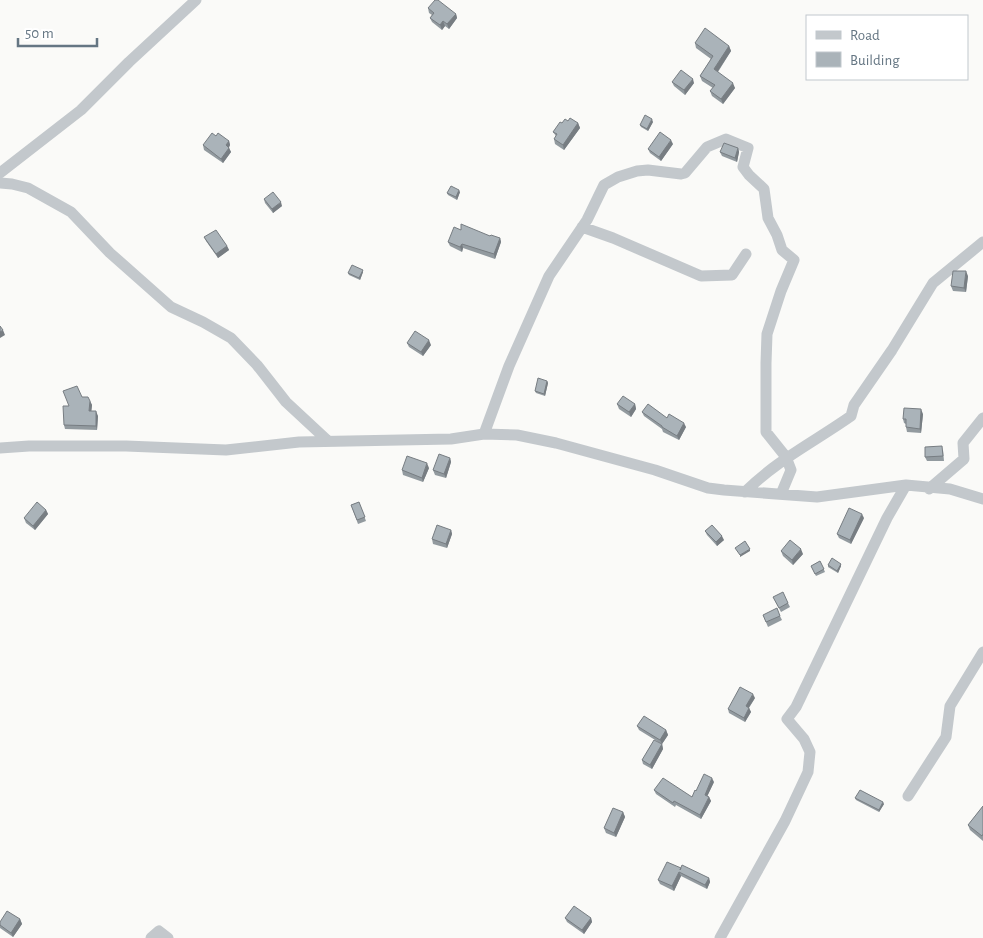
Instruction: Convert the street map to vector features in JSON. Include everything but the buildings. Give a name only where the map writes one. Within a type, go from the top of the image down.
[{"type":"street","points":[[0,174],[81,110],[129,62],[196,0]]},
{"type":"street","points":[[484,434],[509,366],[549,276],[582,227],[604,185],[628,173],[648,170],[685,173],[706,147],[726,140],[748,148],[743,167],[764,189],[768,218],[782,250],[794,260],[767,334],[766,432],[786,457],[791,470],[781,494]]},
{"type":"street","points":[[0,183],[28,188],[71,212],[110,253],[171,307],[231,338],[257,365],[286,402],[328,441]]},
{"type":"street","points":[[582,227],[613,238],[701,276],[732,276],[746,254]]},
{"type":"street","points":[[745,492],[786,457],[819,439],[851,416],[854,405],[861,393],[892,350],[933,283],[983,242]]},
{"type":"street","points":[[929,489],[964,459],[963,443],[983,418]]},
{"type":"street","points":[[0,448],[29,446],[126,446],[226,450],[299,442],[450,439],[484,434],[517,435],[556,443],[655,470],[708,488],[817,497],[906,486],[950,490],[983,499]]},
{"type":"street","points":[[720,938],[785,821],[808,772],[810,752],[804,739],[787,719],[796,707],[888,518],[906,486]]},
{"type":"street","points":[[908,796],[946,737],[950,706],[983,652]]},
{"type":"street","points":[[151,938],[159,931],[168,938]]}]
